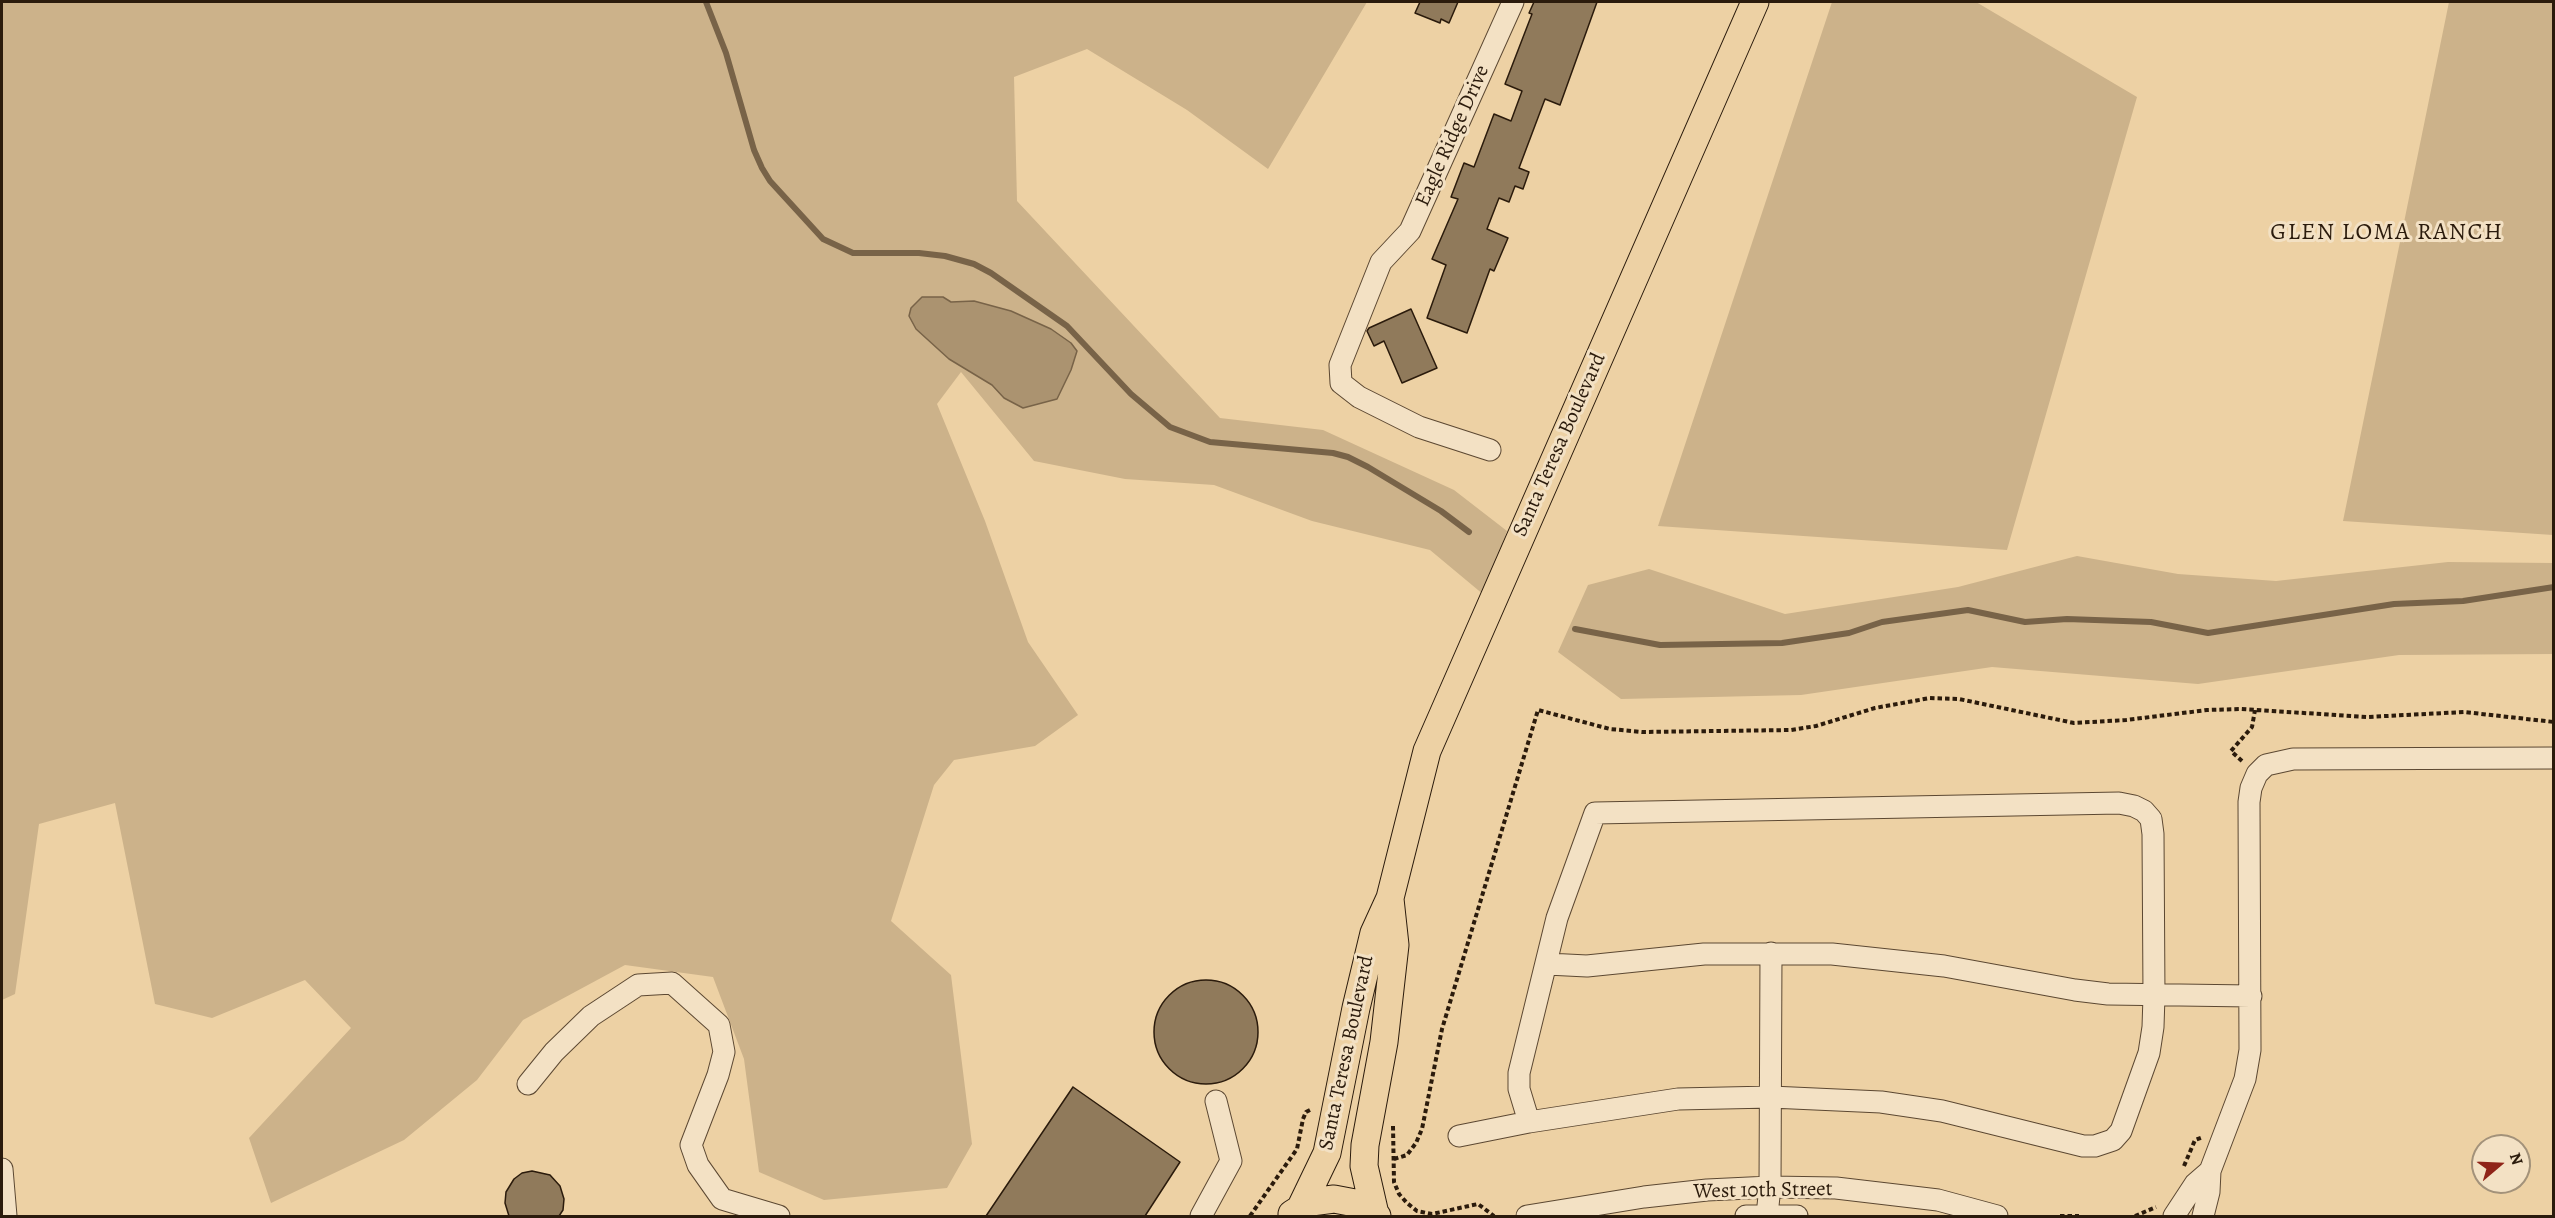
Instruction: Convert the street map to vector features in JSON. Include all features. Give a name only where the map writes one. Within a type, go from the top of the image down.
[{"type":"main road","name":"Santa Teresa Boulevard","points":[[1295,1212],[1327,1153],[1367,961],[1374,933],[1390,898],[1427,751],[1755,2]]},
{"type":"main road","name":"Santa Teresa Boulevard","points":[[1376,1215],[1364,1166],[1365,1145],[1384,1042],[1395,945],[1390,898]]},
{"type":"main road","points":[[1295,1212],[1311,1202],[1334,1199],[1355,1203],[1376,1215]]},
{"type":"street","name":"Eagle Ridge Drive","points":[[1490,450],[1419,427],[1359,397],[1341,383],[1340,365],[1381,262],[1410,231],[1513,2]]},
{"type":"street","points":[[2203,1216],[2209,1192],[2210,1171],[2245,1079],[2250,1050],[2249,802],[2256,774],[2266,765],[2293,759],[2553,758]]},
{"type":"street","points":[[1459,1136],[1529,1122],[1678,1099],[1771,1097],[1881,1102],[1942,1111],[2083,1146],[2104,1145],[2113,1140],[2121,1131],[2149,1053],[2153,1027],[2153,834],[2151,819],[2144,811],[2134,806],[2119,803],[1595,813],[1557,918],[1519,1073],[1519,1089],[1529,1122]]},
{"type":"street","points":[[1547,964],[1579,966],[1704,954],[1771,953],[1871,957],[1944,966],[2075,990],[2154,996],[2251,996]]},
{"type":"street","points":[[1756,1216],[1770,1187],[1771,953]]},
{"type":"street","points":[[528,1084],[554,1052],[591,1016],[638,985],[672,983],[720,1025],[724,1052],[718,1075],[691,1144],[698,1166],[722,1199],[779,1216]]},
{"type":"street","points":[[1202,1216],[1231,1161],[1216,1101]]},
{"type":"street","points":[[2,1169],[6,1216]]},
{"type":"street","points":[[2174,1216],[2195,1184],[2210,1171]]},
{"type":"street","name":"West 10th Street","points":[[1527,1216],[1644,1197],[1707,1190],[1770,1187],[1836,1188],[1938,1200],[1997,1216]]},
{"type":"street","name":"West 10th Street","points":[[1756,1216],[1797,1216]]},
{"type":"path","points":[[2231,751],[2252,727],[2255,710]]},
{"type":"path","points":[[1250,1216],[1297,1149],[1306,1112],[1318,1105]]},
{"type":"path","points":[[2181,1171],[2195,1140]]},
{"type":"path","points":[[1394,1159],[1394,1182],[1399,1194],[1417,1211],[1432,1216],[1478,1204],[1494,1216]]},
{"type":"path","points":[[2060,1216],[2078,1216]]},
{"type":"shaded area","points":[[2,2],[1367,2],[1268,169],[1187,110],[1087,49],[1014,77],[1017,201],[1220,418],[1323,430],[1454,490],[1507,531],[1484,595],[1430,550],[1312,521],[1214,485],[1125,479],[1034,461],[961,372],[937,404],[985,521],[1028,642],[1078,715],[1035,746],[954,760],[934,785],[891,921],[951,975],[972,1144],[947,1188],[824,1200],[759,1172],[744,1059],[713,977],[625,965],[523,1020],[477,1080],[404,1140],[271,1203],[249,1138],[351,1028],[305,980],[212,1018],[155,1004],[115,803],[39,824],[15,994],[2,1000]]},
{"type":"shaded area","points":[[1832,2],[1976,2],[2137,97],[2007,550],[1658,526]]},
{"type":"shaded area","points":[[2449,2],[2553,2],[2553,535],[2343,521]]},
{"type":"shaded area","points":[[922,297],[943,297],[951,302],[974,301],[1011,311],[1051,329],[1071,343],[1077,351],[1057,399],[1023,408],[1004,398],[992,385],[949,359],[916,329],[909,316],[911,308]]},
{"type":"shaded area","points":[[2077,556],[2178,574],[2276,581],[2448,562],[2553,563],[2553,654],[2399,655],[2198,684],[1992,667],[1801,695],[1621,699],[1558,652],[1588,585],[1649,569],[1785,614],[1958,587]]},
{"type":"building","points":[[1420,2],[1458,2],[1449,23],[1441,19],[1440,23],[1415,13]]},
{"type":"building","points":[[1534,2],[1597,2],[1560,105],[1545,99],[1519,168],[1529,172],[1523,189],[1515,186],[1509,202],[1499,198],[1487,229],[1508,238],[1494,271],[1490,269],[1467,333],[1427,318],[1446,265],[1432,259],[1458,199],[1451,197],[1464,163],[1474,167],[1494,114],[1511,121],[1522,91],[1505,84],[1532,14],[1529,13]]},
{"type":"building","points":[[1411,309],[1437,368],[1402,383],[1384,341],[1374,346],[1367,331]]},
{"type":"building","points":[[1206,980],[1226,984],[1235,989],[1249,1003],[1254,1012],[1258,1032],[1254,1052],[1249,1061],[1235,1075],[1226,1080],[1206,1084],[1186,1080],[1177,1075],[1163,1061],[1158,1052],[1154,1032],[1158,1012],[1163,1003],[1177,989],[1186,984]]},
{"type":"building","points":[[1073,1087],[1180,1162],[1145,1216],[986,1216]]},
{"type":"building","points":[[532,1171],[550,1175],[560,1186],[564,1199],[563,1210],[559,1216],[509,1216],[505,1203],[506,1192],[514,1179],[522,1173]]},
{"type":"waterway","points":[[706,2],[726,53],[754,150],[762,168],[770,181],[823,239],[853,253],[919,253],[945,256],[974,264],[991,273],[1067,326],[1131,394],[1170,427],[1210,442],[1333,453],[1348,457],[1441,511],[1469,532]]},
{"type":"waterway","points":[[1575,629],[1660,645],[1782,643],[1849,633],[1882,622],[1968,610],[2025,622],[2067,619],[2151,622],[2208,633],[2394,604],[2463,601],[2554,587]]},
{"type":"district","name":"GLEN LOMA RANCH","points":[[2387,233]]}]
